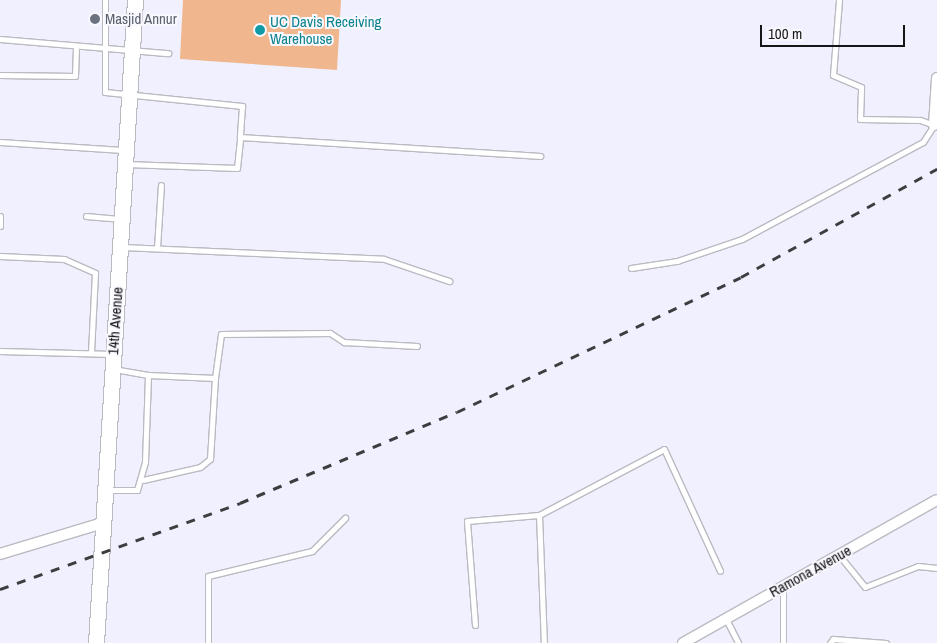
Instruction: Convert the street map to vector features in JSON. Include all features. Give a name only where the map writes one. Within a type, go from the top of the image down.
[{"type":"main road","name":"14th Avenue","points":[[96,643],[135,0]]},
{"type":"street","points":[[934,124],[937,78]]},
{"type":"street","name":"Ramona Avenue","points":[[686,642],[937,500]]},
{"type":"street","points":[[0,554],[103,523]]},
{"type":"lane","points":[[0,142],[237,168],[242,106],[104,92],[105,0]]},
{"type":"lane","points":[[631,268],[677,261],[742,239],[923,142],[934,124],[920,120],[860,119],[861,87],[833,75],[839,0]]},
{"type":"lane","points":[[0,39],[76,46],[132,47],[168,53]]},
{"type":"lane","points":[[0,75],[75,76],[76,46]]},
{"type":"lane","points":[[240,137],[540,156]]},
{"type":"lane","points":[[157,248],[161,185]]},
{"type":"lane","points":[[0,216],[0,226]]},
{"type":"lane","points":[[86,216],[122,220]]},
{"type":"lane","points":[[120,246],[384,259],[449,281]]},
{"type":"lane","points":[[0,256],[64,259],[95,273],[91,353]]},
{"type":"lane","points":[[143,480],[200,467],[210,459],[215,378],[221,334],[330,333],[344,342],[417,346]]},
{"type":"lane","points":[[0,350],[113,354]]},
{"type":"lane","points":[[112,369],[148,375],[215,378]]},
{"type":"lane","points":[[105,490],[137,490],[143,480],[148,375]]},
{"type":"lane","points":[[475,625],[467,521],[539,515],[664,449],[720,571]]},
{"type":"lane","points":[[539,515],[544,643]]},
{"type":"lane","points":[[208,643],[208,576],[312,551],[345,518]]},
{"type":"lane","points":[[839,555],[865,587],[918,566],[937,568]]},
{"type":"lane","points":[[783,587],[783,643]]},
{"type":"lane","points":[[726,618],[738,643]]},
{"type":"lane","points":[[830,643],[833,639],[886,643]]},
{"type":"shaded area","points":[[0,0],[937,0],[937,643],[0,643]]},
{"type":"building","name":"UC Davis Receiving Warehouse","points":[[183,0],[341,0],[337,70],[180,59]]},
{"type":"railway","points":[[0,589],[240,503],[457,412],[741,277],[937,169]]},
{"type":"place","name":"Masjid Annur","points":[[95,19]]},
{"type":"place","name":"UC Davis Receiving Warehouse","points":[[260,30]]}]
